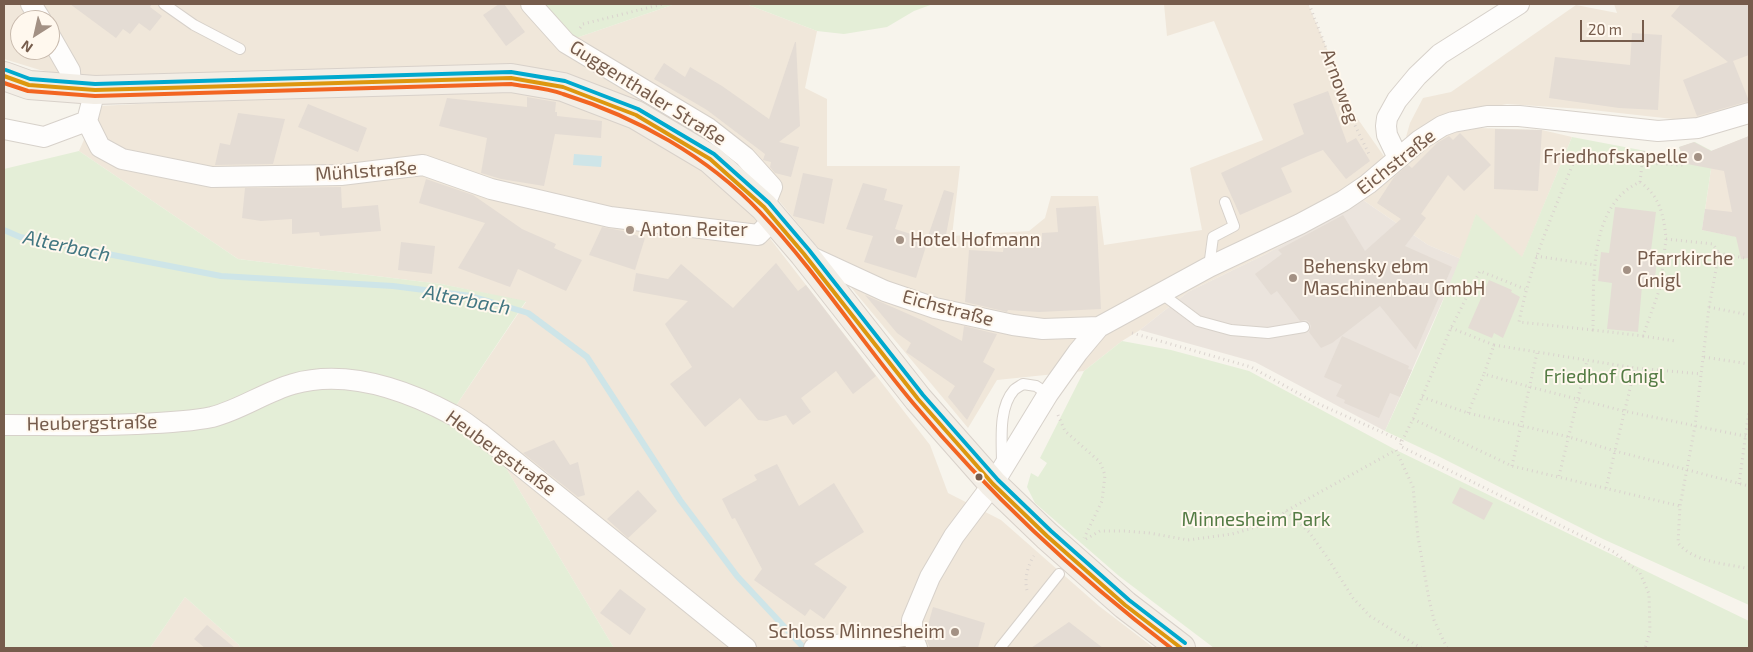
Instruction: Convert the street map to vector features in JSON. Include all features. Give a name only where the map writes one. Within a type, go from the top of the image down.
[{"type":"main road","points":[[4,76],[30,85],[83,90],[511,78],[563,86],[636,115],[710,159],[769,213],[804,254],[918,400],[998,476],[1047,536],[1125,606],[1181,648]]},
{"type":"street","name":"Guggenthaler Straße","points":[[531,4],[566,43],[708,128],[745,157],[772,187],[769,213]]},
{"type":"street","points":[[1398,158],[1387,135],[1386,126],[1387,118],[1398,100],[1423,70],[1440,54],[1520,4]]},
{"type":"street","points":[[4,129],[44,137],[87,121],[83,90],[60,54]]},
{"type":"street","name":"Eichstraße","points":[[915,642],[912,620],[930,577],[954,536],[998,476],[1048,394],[1078,352],[1099,327],[1209,267],[1300,224],[1343,201],[1368,184],[1420,140],[1442,126],[1469,118],[1519,116],[1646,131],[1698,128],[1749,113]]},
{"type":"street","name":"Mühlstraße","points":[[87,121],[100,147],[122,159],[212,177],[342,175],[423,165],[491,189],[610,217],[758,234],[769,213]]},
{"type":"street","name":"Eichstraße","points":[[804,254],[885,291],[935,308],[983,319],[1043,329],[1099,327]]},
{"type":"street","name":"Heubergstraße","points":[[4,425],[103,425],[185,421],[213,416],[292,384],[314,380],[338,379],[367,382],[425,401],[454,416],[481,434],[746,648]]},
{"type":"street","points":[[819,648],[915,642]]},
{"type":"lane","points":[[164,4],[194,25],[240,49]]},
{"type":"lane","points":[[1209,267],[1213,237],[1234,226],[1226,202]]},
{"type":"lane","points":[[1162,294],[1198,321],[1231,330],[1268,334],[1304,327]]},
{"type":"lane","points":[[998,476],[1002,424],[1008,401],[1014,390],[1023,384],[1036,386],[1048,394]]},
{"type":"lane","points":[[1000,648],[1060,574]]},
{"type":"path","points":[[566,43],[583,24],[663,4]]},
{"type":"path","name":"Arnoweg","points":[[1310,4],[1345,105],[1370,157]]},
{"type":"path","points":[[1640,182],[1646,131]]},
{"type":"path","points":[[1676,341],[1519,322],[1525,289],[1536,256],[1572,166],[1578,157],[1591,152],[1643,163],[1683,165]]},
{"type":"path","points":[[1640,182],[1658,200],[1665,220],[1666,239],[1660,288],[1643,336]]},
{"type":"path","points":[[1593,330],[1595,265],[1601,232],[1615,200],[1629,187],[1640,182]]},
{"type":"path","points":[[1666,239],[1713,244],[1719,253],[1709,307],[1695,426],[1680,506],[1678,543],[1684,551],[1694,556],[1746,568],[1749,567]]},
{"type":"path","points":[[1719,253],[1749,259]]},
{"type":"path","points":[[1536,256],[1595,265]]},
{"type":"path","points":[[1048,394],[1065,431],[1100,462],[1105,475],[1102,501],[1083,540],[1100,531],[1141,532],[1188,540],[1232,534],[1273,522],[1286,511],[1400,446],[1414,419],[1451,328],[1480,271],[1525,289]]},
{"type":"path","points":[[1709,307],[1749,315]]},
{"type":"path","points":[[1099,327],[1128,332],[1251,367],[1314,402],[1402,441]]},
{"type":"path","points":[[1451,328],[1494,345],[1537,353],[1635,368],[1702,374]]},
{"type":"path","points":[[1468,413],[1494,345]]},
{"type":"path","points":[[1512,466],[1537,353]]},
{"type":"path","points":[[1704,357],[1749,364]]},
{"type":"path","points":[[1559,476],[1587,361]]},
{"type":"path","points":[[1606,488],[1635,368]]},
{"type":"path","points":[[1484,374],[1530,388],[1579,398],[1624,411],[1748,437]]},
{"type":"path","points":[[1422,397],[1468,413],[1569,437],[1615,452],[1749,486]]},
{"type":"path","points":[[1739,484],[1748,437],[1749,410]]},
{"type":"path","points":[[1414,419],[1512,466],[1680,506]]},
{"type":"path","points":[[1400,446],[1614,552],[1640,573],[1649,594],[1651,611],[1650,631],[1645,648]]},
{"type":"path","points":[[1396,450],[1413,487],[1418,537],[1429,600],[1434,620],[1447,648]]},
{"type":"path","points":[[1286,511],[1309,532],[1353,598],[1370,616],[1421,648]]},
{"type":"path","points":[[1033,608],[1025,585],[1030,561],[1047,536]]},
{"type":"shaded area","points":[[4,4],[539,4],[576,38],[675,4],[746,4],[817,31],[805,88],[827,99],[827,166],[960,166],[952,236],[1029,231],[1045,218],[1051,196],[1098,196],[1104,245],[1202,230],[1190,168],[1263,140],[1214,21],[1167,36],[1164,4],[1308,4],[1355,115],[1395,172],[1447,134],[1478,128],[1542,130],[1572,137],[1522,258],[1476,215],[1461,259],[1428,245],[1363,200],[1266,254],[1188,292],[1084,371],[997,380],[968,428],[775,196],[569,75],[92,80],[40,70],[4,59]]},
{"type":"shaded area","points":[[1614,4],[1749,4],[1749,105],[1700,122],[1583,109],[1507,104],[1454,114],[1406,137],[1410,123],[1423,98],[1451,92],[1576,5],[1617,13]]},
{"type":"shaded area","points":[[525,89],[617,119],[710,175],[751,214],[930,445],[948,493],[1001,520],[1099,606],[1154,648],[614,648],[500,458],[447,419],[526,302],[441,284],[238,259],[79,151],[99,106],[389,91]]},
{"type":"shaded area","points":[[1749,136],[1749,239],[1702,230],[1712,151]]},
{"type":"shaded area","points":[[1363,200],[1428,245],[1461,259],[1385,431],[1255,362],[1140,330],[1188,292],[1266,254]]},
{"type":"shaded area","points":[[185,597],[239,645],[240,648],[150,648]]},
{"type":"green space","points":[[539,4],[675,4],[576,38]]},
{"type":"green space","points":[[746,4],[933,4],[914,11],[887,27],[844,34],[817,31]]},
{"type":"green space","name":"Friedhof Gnigl","points":[[1572,137],[1672,156],[1681,154],[1679,147],[1695,142],[1712,151],[1702,230],[1749,239],[1749,605],[1603,539],[1385,431],[1433,324],[1476,214],[1522,257]]},
{"type":"green space","points":[[79,151],[238,259],[441,284],[526,301],[447,419],[500,458],[614,648],[240,648],[239,645],[185,597],[150,648],[4,648],[4,169]]},
{"type":"green space","name":"Minnesheim Park","points":[[1122,341],[1171,350],[1249,371],[1396,450],[1749,621],[1749,648],[1214,648],[1119,576],[1035,503],[1027,487],[1031,473],[1038,477],[1047,463],[1040,458],[1084,371]]},
{"type":"water","points":[[574,154],[602,156],[601,167],[573,165]]},
{"type":"building","points":[[70,4],[152,4],[150,7],[162,16],[150,31],[139,23],[130,34],[123,29],[116,38]]},
{"type":"building","points":[[499,4],[504,4],[525,32],[506,46],[483,15]]},
{"type":"building","points":[[1681,4],[1749,4],[1749,55],[1733,61],[1749,101],[1697,116],[1683,80],[1728,62],[1671,16]]},
{"type":"building","points":[[1632,33],[1662,35],[1658,110],[1619,108],[1549,98],[1555,57],[1630,65]]},
{"type":"building","points":[[795,42],[800,126],[779,142],[799,147],[791,177],[775,173],[770,167],[771,162],[763,160],[765,154],[707,110],[654,79],[664,63],[685,77],[690,67],[722,86],[769,119]]},
{"type":"building","points":[[1328,91],[1347,143],[1356,138],[1370,161],[1346,179],[1323,150],[1308,156],[1281,168],[1292,192],[1240,215],[1221,173],[1304,134],[1293,104]]},
{"type":"building","points":[[527,97],[556,102],[555,112],[557,112],[557,116],[602,121],[601,138],[555,134],[544,186],[501,179],[481,173],[487,138],[439,126],[447,98],[527,107]]},
{"type":"building","points":[[308,104],[367,128],[358,152],[298,127]]},
{"type":"building","points":[[238,113],[285,119],[273,164],[215,165],[220,143],[230,145]]},
{"type":"building","points":[[1495,129],[1542,130],[1538,191],[1494,189]]},
{"type":"building","name":"Behensky ebm Maschinenbau GmbH","points":[[1460,133],[1491,165],[1464,191],[1448,175],[1421,214],[1426,218],[1405,246],[1452,267],[1416,350],[1380,306],[1332,343],[1321,348],[1309,332],[1311,326],[1309,322],[1306,320],[1300,321],[1277,291],[1271,295],[1255,274],[1282,254],[1278,250],[1343,215],[1365,251],[1401,219],[1377,203],[1394,177],[1408,165],[1412,168],[1437,143],[1449,136],[1453,140]]},
{"type":"building","points":[[1749,136],[1749,258],[1741,259],[1736,237],[1702,230],[1705,209],[1732,212],[1724,171],[1687,164],[1679,147],[1694,142],[1711,151]]},
{"type":"building","points":[[803,173],[833,179],[824,224],[793,216]]},
{"type":"building","points":[[426,179],[473,195],[522,229],[556,244],[554,248],[582,260],[566,291],[518,269],[510,287],[458,268],[485,223],[419,203]]},
{"type":"building","points":[[863,183],[887,189],[884,200],[903,205],[895,229],[927,239],[944,190],[954,193],[944,245],[928,240],[916,278],[864,262],[873,236],[846,229]]},
{"type":"building","points":[[341,187],[342,208],[378,205],[381,231],[320,236],[319,232],[292,234],[292,219],[261,221],[242,218],[245,188]]},
{"type":"building","points":[[1096,206],[1101,309],[1039,312],[1008,310],[1007,312],[965,302],[969,250],[1003,252],[1004,245],[1042,242],[1042,233],[1058,232],[1056,208]]},
{"type":"building","name":"Pfarrkirche Gnigl","points":[[1615,207],[1656,212],[1650,258],[1657,259],[1654,288],[1642,286],[1638,332],[1607,329],[1612,283],[1598,281],[1601,252],[1609,253]]},
{"type":"building","points":[[602,227],[645,238],[635,270],[589,255]]},
{"type":"building","points":[[401,242],[435,246],[432,274],[398,270]]},
{"type":"building","points":[[776,263],[798,291],[806,285],[876,376],[853,394],[836,371],[801,398],[811,412],[793,425],[786,415],[767,421],[758,420],[740,398],[705,427],[670,384],[692,367],[665,324],[688,301],[633,291],[636,273],[668,279],[681,264],[733,308]]},
{"type":"building","points":[[1489,280],[1512,290],[1511,292],[1520,297],[1503,338],[1494,333],[1492,338],[1468,328]]},
{"type":"building","points":[[865,295],[924,321],[962,341],[964,326],[997,334],[983,362],[995,369],[967,420],[948,397],[955,386],[906,352],[911,343],[897,333]]},
{"type":"building","points":[[1342,336],[1409,366],[1408,369],[1412,370],[1400,397],[1390,393],[1379,418],[1344,403],[1345,400],[1336,396],[1342,385],[1324,377]]},
{"type":"building","points":[[554,440],[570,465],[578,462],[585,495],[578,497],[523,453]]},
{"type":"building","points":[[777,464],[799,506],[834,483],[864,532],[814,564],[847,587],[824,619],[810,609],[805,616],[754,580],[762,569],[735,518],[732,519],[722,499],[757,480],[754,475]]},
{"type":"building","points":[[1460,487],[1493,503],[1484,520],[1452,503]]},
{"type":"building","points":[[638,490],[657,511],[628,538],[607,519]]},
{"type":"building","points":[[620,589],[646,609],[630,635],[600,613]]},
{"type":"building","name":"Schloss Minnesheim","points":[[933,607],[985,623],[978,648],[930,648],[926,639]]},
{"type":"building","points":[[1069,622],[1103,648],[1031,648]]},
{"type":"building","points":[[207,625],[235,648],[205,648],[194,639]]},
{"type":"waterway","name":"Alterbach","points":[[4,230],[20,237],[221,276],[393,286],[471,296],[528,313],[587,357],[680,500],[737,576],[804,648]]},
{"type":"transit line","points":[[6,70],[30,79],[95,84],[511,72],[565,81],[638,109],[714,154],[769,203],[809,250],[923,395],[998,480],[1051,531],[1129,600],[1185,643]]},
{"type":"transit line","points":[[4,76],[29,85],[95,90],[511,78],[563,87],[636,115],[710,159],[764,207],[804,254],[918,399],[993,484],[1047,536],[1125,605],[1181,648]]},
{"type":"transit line","points":[[4,83],[28,91],[95,96],[511,84],[557,92],[617,114],[694,156],[717,173],[760,212],[800,258],[913,403],[973,470],[1068,563],[1171,648]]},
{"type":"place","name":"Friedhofskapelle","points":[[1698,157]]},
{"type":"place","name":"Anton Reiter","points":[[630,230]]},
{"type":"place","name":"Hotel Hofmann","points":[[900,240]]},
{"type":"place","name":"Pfarrkirche Gnigl","points":[[1627,270]]},
{"type":"place","name":"Behensky ebm Maschinenbau GmbH","points":[[1293,278]]},
{"type":"place","name":"Schloss Minnesheim","points":[[955,632]]}]
